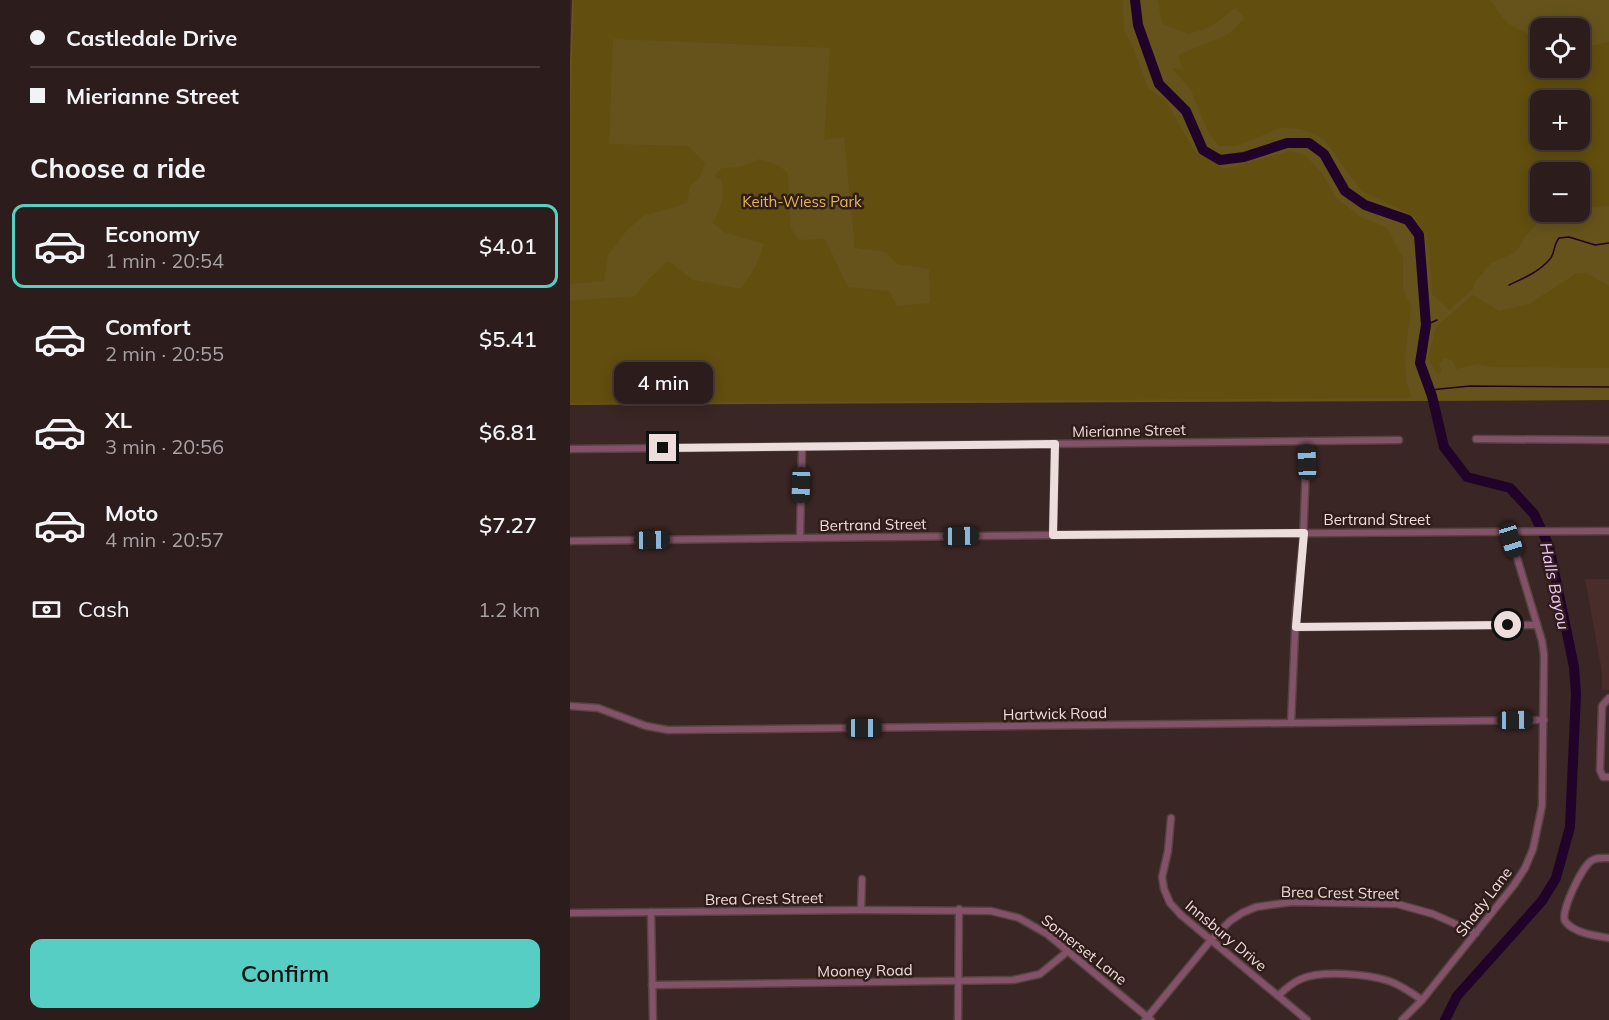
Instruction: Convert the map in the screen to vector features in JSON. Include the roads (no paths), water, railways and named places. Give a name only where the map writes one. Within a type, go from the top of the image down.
[{"type":"street","name":"Mierianne Street","points":[[570,449],[1399,440]]},
{"type":"street","points":[[1476,440],[1609,440]]},
{"type":"street","points":[[1291,723],[1304,533],[1307,441]]},
{"type":"street","points":[[1053,535],[1055,444]]},
{"type":"street","points":[[800,538],[802,447]]},
{"type":"street","name":"Shady Lane","points":[[1402,1020],[1422,1000],[1514,885],[1533,849],[1542,806],[1544,655],[1512,531]]},
{"type":"street","name":"Bertrand Street","points":[[570,541],[1609,531]]},
{"type":"street","points":[[1296,627],[1537,625]]},
{"type":"street","points":[[1606,777],[1600,770],[1602,706],[1609,698]]},
{"type":"street","name":"Hartwick Road","points":[[570,706],[598,708],[645,726],[668,730],[1544,720]]},
{"type":"street","name":"Innsbury Drive","points":[[1172,818],[1162,877],[1170,903],[1210,940],[1307,1020]]},
{"type":"street","points":[[1609,858],[1594,859],[1587,864],[1566,905],[1564,919],[1577,930],[1609,938]]},
{"type":"street","points":[[861,910],[862,879]]},
{"type":"street","name":"Brea Crest Street","points":[[1148,1019],[1210,940],[1230,921],[1248,909],[1263,905],[1292,902],[1397,904],[1433,914],[1476,933]]},
{"type":"street","points":[[958,1020],[959,909]]},
{"type":"street","name":"Brea Crest Street","points":[[570,913],[959,909]]},
{"type":"street","name":"Somerset Lane","points":[[959,909],[991,911],[1019,918],[1047,934],[1148,1019]]},
{"type":"street","points":[[651,912],[653,1020]]},
{"type":"street","name":"Mooney Road","points":[[652,985],[1013,980],[1034,977],[1068,951]]},
{"type":"street","points":[[1278,996],[1303,978],[1317,975],[1349,975],[1391,981],[1422,1000]]},
{"type":"waterway","name":"Halls Bayou","points":[[1135,0],[1138,25],[1159,84],[1186,111],[1203,150],[1220,160],[1244,157],[1287,143],[1309,143],[1324,154],[1345,191],[1365,205],[1408,220],[1419,235],[1426,325],[1420,363],[1432,396],[1444,447],[1467,477],[1510,488],[1534,514],[1549,546],[1574,667],[1576,694],[1570,827],[1556,878],[1542,901],[1457,996],[1445,1020]]},
{"type":"waterway","points":[[1509,285],[1546,264],[1552,257],[1559,238],[1569,237],[1595,245],[1609,243]]},
{"type":"waterway","points":[[1426,325],[1437,320]]},
{"type":"waterway","points":[[1430,390],[1470,386],[1609,387]]},
{"type":"park label","name":"Keith-Wiess Park","points":[[802,202]]}]
